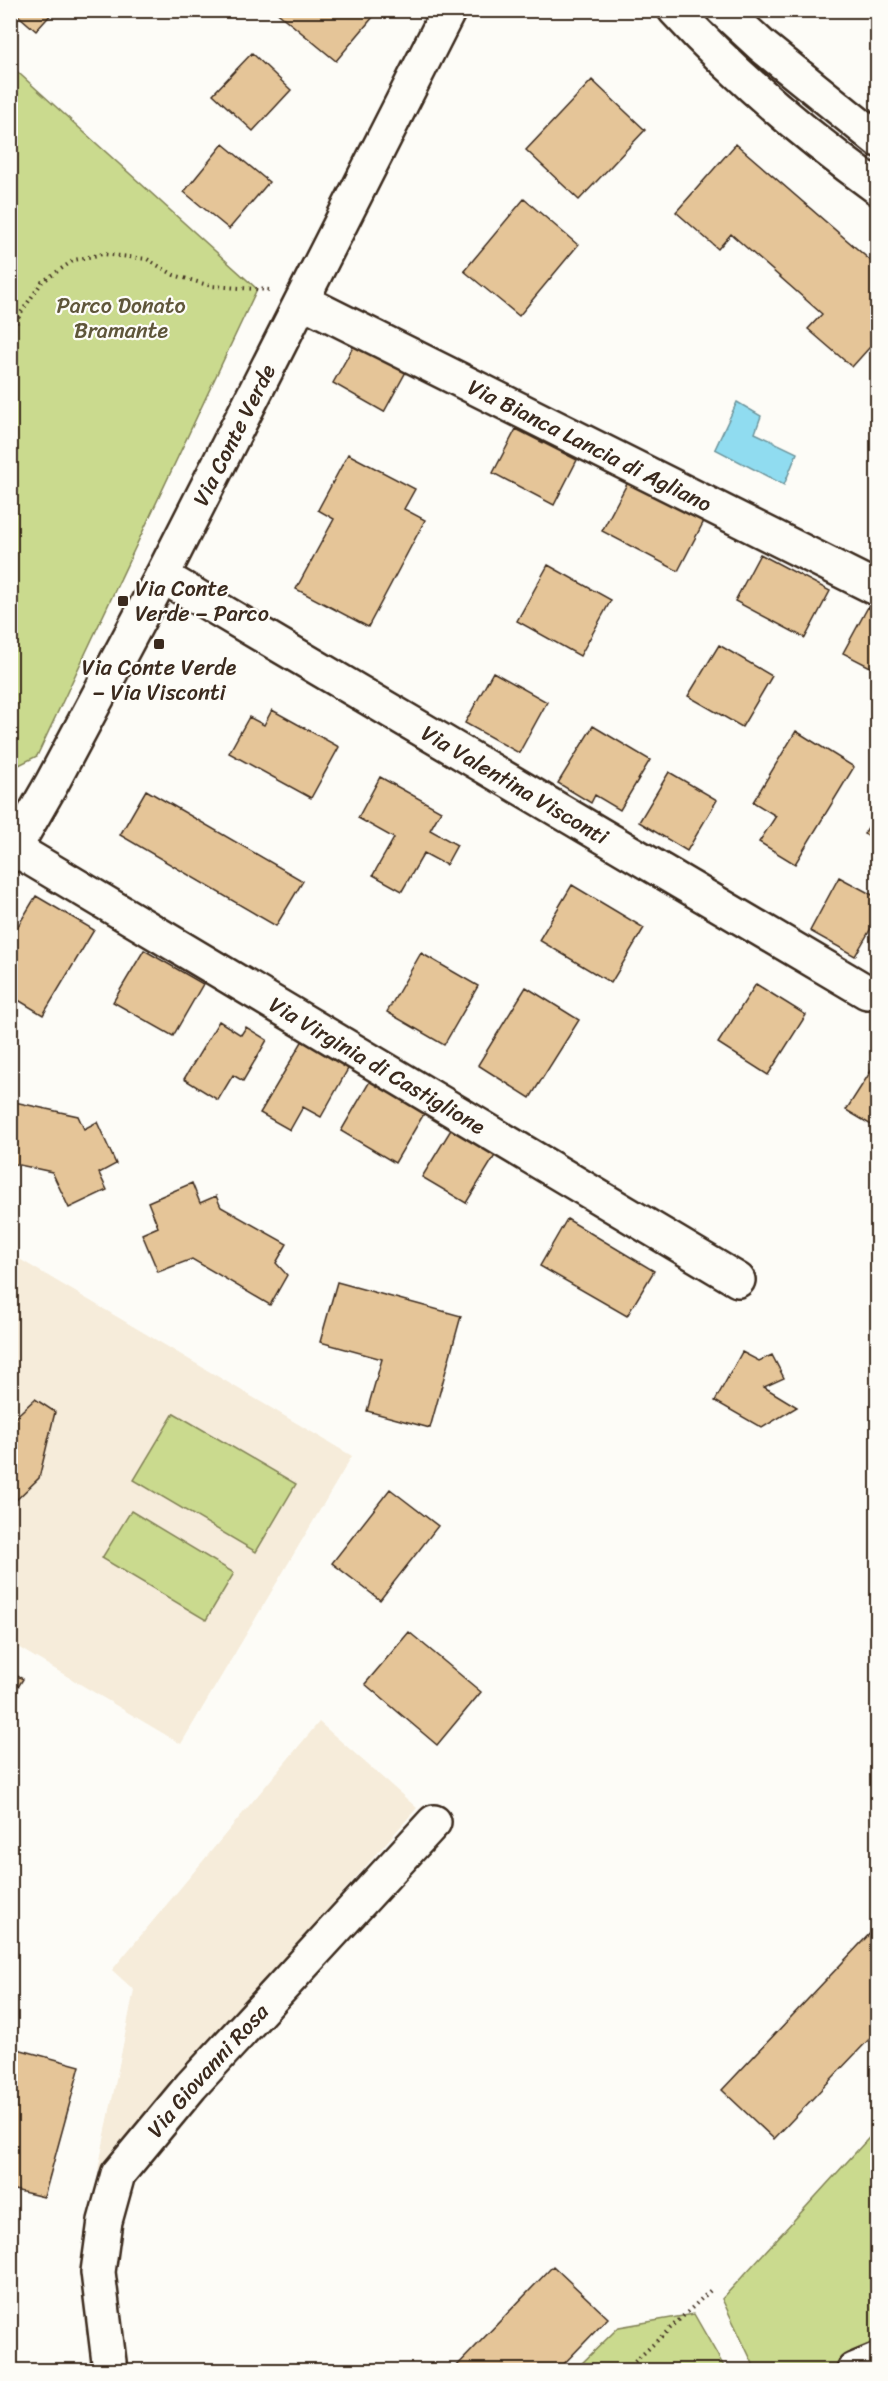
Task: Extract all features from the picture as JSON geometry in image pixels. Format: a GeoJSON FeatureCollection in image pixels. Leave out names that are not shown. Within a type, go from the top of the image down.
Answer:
{"type":"FeatureCollection","features":[{"type":"Feature","properties":{"kind":"street","name":"Via Conte Verde"},"geometry":{"type":"LineString","coordinates":[[12,851],[162,576],[449,10]]}},
{"type":"Feature","properties":{"kind":"street"},"geometry":{"type":"LineString","coordinates":[[675,10],[712,51],[760,96],[878,188]]}},
{"type":"Feature","properties":{"kind":"street"},"geometry":{"type":"LineString","coordinates":[[723,10],[762,46],[878,140]]}},
{"type":"Feature","properties":{"kind":"street","name":"Via Bianca Lancia di Agliano"},"geometry":{"type":"LineString","coordinates":[[302,301],[878,589]]}},
{"type":"Feature","properties":{"kind":"street","name":"Via Valentina Visconti"},"geometry":{"type":"LineString","coordinates":[[162,576],[867,992]]}},
{"type":"Feature","properties":{"kind":"street","name":"Via Virginia di Castiglione"},"geometry":{"type":"LineString","coordinates":[[12,851],[738,1280]]}},
{"type":"Feature","properties":{"kind":"street","name":"Via Giovanni Rosa"},"geometry":{"type":"LineString","coordinates":[[110,2370],[98,2272],[105,2221],[118,2174],[192,2086],[434,1822]]}},
{"type":"Feature","properties":{"kind":"street"},"geometry":{"type":"LineString","coordinates":[[854,2370],[878,2360]]}},
{"type":"Feature","properties":{"kind":"path"},"geometry":{"type":"LineString","coordinates":[[10,340],[20,314],[42,282],[74,260],[103,254],[147,259],[174,275],[211,286],[270,290],[302,301]]}},
{"type":"Feature","properties":{"kind":"path"},"geometry":{"type":"LineString","coordinates":[[626,2370],[713,2288]]}},
{"type":"Feature","properties":{"kind":"shaded area"},"geometry":{"type":"Polygon","coordinates":[[[11,1254],[352,1456],[181,1744],[11,1643],[11,1254]]]}},
{"type":"Feature","properties":{"kind":"shaded area"},"geometry":{"type":"Polygon","coordinates":[[[319,1722],[417,1808],[98,2170],[134,1990],[112,1970],[319,1722]]]}},
{"type":"Feature","properties":{"kind":"green space","name":"Parco Donato Bramante"},"geometry":{"type":"Polygon","coordinates":[[[11,66],[257,289],[37,756],[11,769],[11,66]]]}},
{"type":"Feature","properties":{"kind":"green space"},"geometry":{"type":"Polygon","coordinates":[[[174,1413],[296,1484],[256,1552],[134,1480],[174,1413]]]}},
{"type":"Feature","properties":{"kind":"green space"},"geometry":{"type":"Polygon","coordinates":[[[131,1511],[234,1573],[206,1620],[102,1558],[131,1511]]]}},
{"type":"Feature","properties":{"kind":"green space"},"geometry":{"type":"Polygon","coordinates":[[[877,2129],[877,2360],[854,2370],[756,2370],[722,2299],[877,2129]]]}},
{"type":"Feature","properties":{"kind":"green space"},"geometry":{"type":"Polygon","coordinates":[[[694,2314],[726,2370],[575,2370],[619,2327],[694,2314]]]}},
{"type":"Feature","properties":{"kind":"water"},"geometry":{"type":"Polygon","coordinates":[[[737,402],[761,416],[755,433],[797,453],[784,485],[715,449],[737,402]]]}},
{"type":"Feature","properties":{"kind":"building"},"geometry":{"type":"Polygon","coordinates":[[[12,10],[55,10],[36,31],[12,10]]]}},
{"type":"Feature","properties":{"kind":"building"},"geometry":{"type":"Polygon","coordinates":[[[274,10],[365,10],[373,17],[336,61],[274,10]]]}},
{"type":"Feature","properties":{"kind":"building"},"geometry":{"type":"Polygon","coordinates":[[[252,53],[291,90],[253,131],[213,94],[252,53]]]}},
{"type":"Feature","properties":{"kind":"building"},"geometry":{"type":"Polygon","coordinates":[[[592,80],[645,130],[579,200],[526,150],[592,80]]]}},
{"type":"Feature","properties":{"kind":"building"},"geometry":{"type":"Polygon","coordinates":[[[223,144],[269,182],[229,229],[184,192],[223,144]]]}},
{"type":"Feature","properties":{"kind":"building"},"geometry":{"type":"Polygon","coordinates":[[[736,144],[878,267],[878,338],[852,367],[808,329],[822,314],[731,234],[718,249],[676,212],[736,144]]]}},
{"type":"Feature","properties":{"kind":"building"},"geometry":{"type":"Polygon","coordinates":[[[524,199],[578,245],[519,316],[464,271],[524,199]]]}},
{"type":"Feature","properties":{"kind":"building"},"geometry":{"type":"Polygon","coordinates":[[[357,340],[408,368],[384,412],[333,383],[357,340]]]}},
{"type":"Feature","properties":{"kind":"building"},"geometry":{"type":"Polygon","coordinates":[[[516,429],[577,460],[554,505],[493,473],[516,429]]]}},
{"type":"Feature","properties":{"kind":"building"},"geometry":{"type":"Polygon","coordinates":[[[348,454],[415,489],[404,509],[425,520],[368,627],[296,589],[334,519],[318,510],[348,454]]]}},
{"type":"Feature","properties":{"kind":"building"},"geometry":{"type":"Polygon","coordinates":[[[628,482],[704,521],[678,571],[602,531],[628,482]]]}},
{"type":"Feature","properties":{"kind":"building"},"geometry":{"type":"Polygon","coordinates":[[[760,554],[830,591],[805,638],[735,601],[760,554]]]}},
{"type":"Feature","properties":{"kind":"building"},"geometry":{"type":"Polygon","coordinates":[[[548,565],[611,600],[580,656],[517,621],[548,565]]]}},
{"type":"Feature","properties":{"kind":"building"},"geometry":{"type":"Polygon","coordinates":[[[868,607],[878,612],[878,671],[843,653],[868,607]]]}},
{"type":"Feature","properties":{"kind":"building"},"geometry":{"type":"Polygon","coordinates":[[[719,645],[772,676],[742,727],[688,696],[719,645]]]}},
{"type":"Feature","properties":{"kind":"building"},"geometry":{"type":"Polygon","coordinates":[[[493,672],[547,702],[519,753],[465,723],[493,672]]]}},
{"type":"Feature","properties":{"kind":"building"},"geometry":{"type":"Polygon","coordinates":[[[272,710],[339,747],[311,798],[229,753],[249,717],[264,725],[272,710]]]}},
{"type":"Feature","properties":{"kind":"building"},"geometry":{"type":"Polygon","coordinates":[[[593,726],[650,760],[620,810],[595,795],[591,803],[558,783],[593,726]]]}},
{"type":"Feature","properties":{"kind":"building"},"geometry":{"type":"Polygon","coordinates":[[[796,731],[854,767],[795,864],[759,842],[776,816],[753,802],[796,731]]]}},
{"type":"Feature","properties":{"kind":"building"},"geometry":{"type":"Polygon","coordinates":[[[669,772],[717,800],[687,851],[639,822],[669,772]]]}},
{"type":"Feature","properties":{"kind":"building"},"geometry":{"type":"Polygon","coordinates":[[[380,777],[441,811],[430,830],[457,845],[446,865],[424,853],[402,891],[373,875],[394,838],[358,818],[380,777]]]}},
{"type":"Feature","properties":{"kind":"building"},"geometry":{"type":"Polygon","coordinates":[[[146,790],[303,881],[276,926],[120,835],[146,790]]]}},
{"type":"Feature","properties":{"kind":"building"},"geometry":{"type":"Polygon","coordinates":[[[878,811],[878,841],[864,834],[878,811]]]}},
{"type":"Feature","properties":{"kind":"building"},"geometry":{"type":"Polygon","coordinates":[[[839,877],[878,898],[878,916],[855,956],[810,931],[839,877]]]}},
{"type":"Feature","properties":{"kind":"building"},"geometry":{"type":"Polygon","coordinates":[[[572,885],[644,928],[611,983],[539,940],[572,885]]]}},
{"type":"Feature","properties":{"kind":"building"},"geometry":{"type":"Polygon","coordinates":[[[36,896],[94,930],[43,1015],[10,995],[10,939],[36,896]]]}},
{"type":"Feature","properties":{"kind":"building"},"geometry":{"type":"Polygon","coordinates":[[[144,950],[203,984],[173,1036],[113,1002],[144,950]]]}},
{"type":"Feature","properties":{"kind":"building"},"geometry":{"type":"Polygon","coordinates":[[[421,953],[478,986],[444,1045],[387,1012],[421,953]]]}},
{"type":"Feature","properties":{"kind":"building"},"geometry":{"type":"Polygon","coordinates":[[[756,984],[806,1015],[768,1075],[718,1043],[756,984]]]}},
{"type":"Feature","properties":{"kind":"building"},"geometry":{"type":"Polygon","coordinates":[[[526,987],[579,1020],[530,1098],[478,1065],[526,987]]]}},
{"type":"Feature","properties":{"kind":"building"},"geometry":{"type":"Polygon","coordinates":[[[219,1021],[241,1035],[246,1027],[267,1040],[243,1081],[233,1075],[218,1100],[184,1079],[219,1021]]]}},
{"type":"Feature","properties":{"kind":"building"},"geometry":{"type":"Polygon","coordinates":[[[303,1040],[349,1067],[321,1117],[303,1107],[290,1130],[260,1113],[303,1040]]]}},
{"type":"Feature","properties":{"kind":"building"},"geometry":{"type":"Polygon","coordinates":[[[878,1060],[878,1129],[846,1110],[878,1060]]]}},
{"type":"Feature","properties":{"kind":"building"},"geometry":{"type":"Polygon","coordinates":[[[370,1081],[425,1112],[395,1163],[341,1131],[370,1081]]]}},
{"type":"Feature","properties":{"kind":"building"},"geometry":{"type":"Polygon","coordinates":[[[10,1101],[78,1116],[84,1129],[97,1122],[116,1164],[99,1173],[107,1190],[69,1208],[52,1172],[10,1163],[10,1101]]]}},
{"type":"Feature","properties":{"kind":"building"},"geometry":{"type":"Polygon","coordinates":[[[452,1128],[496,1154],[466,1203],[422,1177],[452,1128]]]}},
{"type":"Feature","properties":{"kind":"building"},"geometry":{"type":"Polygon","coordinates":[[[192,1183],[200,1203],[216,1196],[221,1207],[287,1244],[276,1263],[287,1275],[270,1305],[192,1259],[158,1272],[142,1234],[158,1227],[148,1202],[192,1183]]]}},
{"type":"Feature","properties":{"kind":"building"},"geometry":{"type":"Polygon","coordinates":[[[567,1219],[654,1271],[627,1316],[540,1266],[567,1219]]]}},
{"type":"Feature","properties":{"kind":"building"},"geometry":{"type":"Polygon","coordinates":[[[337,1282],[461,1316],[430,1428],[367,1411],[382,1359],[320,1342],[337,1282]]]}},
{"type":"Feature","properties":{"kind":"building"},"geometry":{"type":"Polygon","coordinates":[[[742,1352],[759,1361],[772,1355],[784,1378],[764,1387],[797,1407],[762,1428],[715,1401],[742,1352]]]}},
{"type":"Feature","properties":{"kind":"building"},"geometry":{"type":"Polygon","coordinates":[[[35,1399],[55,1412],[39,1478],[10,1506],[10,1422],[35,1399]]]}},
{"type":"Feature","properties":{"kind":"building"},"geometry":{"type":"Polygon","coordinates":[[[390,1489],[438,1526],[380,1600],[332,1563],[390,1489]]]}},
{"type":"Feature","properties":{"kind":"building"},"geometry":{"type":"Polygon","coordinates":[[[409,1632],[481,1692],[437,1745],[365,1684],[409,1632]]]}},
{"type":"Feature","properties":{"kind":"building"},"geometry":{"type":"Polygon","coordinates":[[[10,1672],[23,1679],[10,1700],[10,1672]]]}},
{"type":"Feature","properties":{"kind":"building"},"geometry":{"type":"Polygon","coordinates":[[[878,1925],[878,2030],[774,2139],[722,2090],[878,1925]]]}},
{"type":"Feature","properties":{"kind":"building"},"geometry":{"type":"Polygon","coordinates":[[[14,2048],[80,2066],[44,2197],[10,2189],[10,2060],[14,2048]]]}},
{"type":"Feature","properties":{"kind":"building"},"geometry":{"type":"Polygon","coordinates":[[[553,2266],[608,2318],[558,2370],[453,2370],[553,2266]]]}},
{"type":"Feature","properties":{"kind":"place","name":"Via Conte Verde – Parco"},"geometry":{"type":"Point","coordinates":[123,601]}},
{"type":"Feature","properties":{"kind":"place","name":"Via Conte Verde – Via Visconti"},"geometry":{"type":"Point","coordinates":[159,644]}}]}
